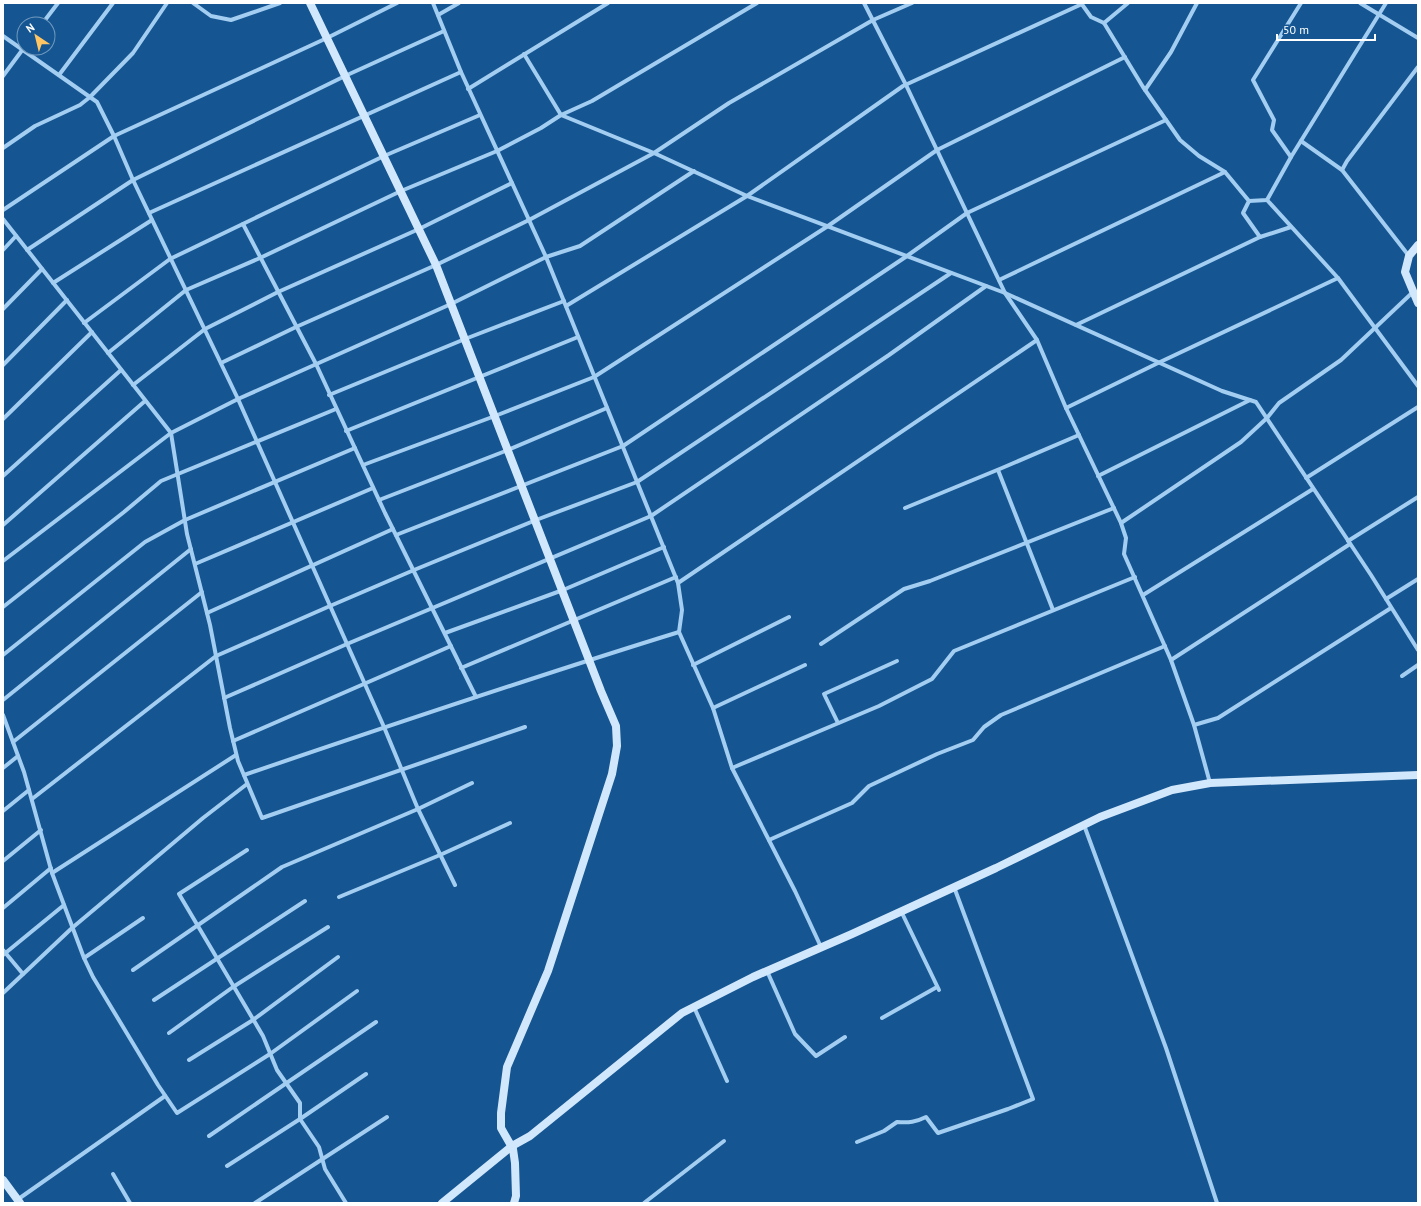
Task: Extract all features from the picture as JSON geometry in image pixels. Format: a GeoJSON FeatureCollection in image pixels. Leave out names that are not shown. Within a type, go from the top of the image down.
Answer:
{"type":"FeatureCollection","features":[{"type":"Feature","properties":{"kind":"street"},"geometry":{"type":"LineString","coordinates":[[48,16],[58,3]]}},
{"type":"Feature","properties":{"kind":"street"},"geometry":{"type":"LineString","coordinates":[[59,75],[113,3]]}},
{"type":"Feature","properties":{"kind":"street"},"geometry":{"type":"LineString","coordinates":[[3,148],[35,126],[80,105],[90,97],[133,53],[167,3]]}},
{"type":"Feature","properties":{"kind":"street"},"geometry":{"type":"LineString","coordinates":[[193,3],[211,16],[231,20],[280,3]]}},
{"type":"Feature","properties":{"kind":"street"},"geometry":{"type":"LineString","coordinates":[[310,3],[436,265],[616,726],[618,746],[612,774],[548,971],[507,1067],[500,1112],[501,1128],[512,1146],[515,1162],[516,1196],[514,1203]]}},
{"type":"Feature","properties":{"kind":"street"},"geometry":{"type":"LineString","coordinates":[[3,210],[114,136],[398,3]]}},
{"type":"Feature","properties":{"kind":"street"},"geometry":{"type":"LineString","coordinates":[[433,3],[468,89],[546,257],[676,577],[682,610],[679,632],[713,708],[732,768],[821,947]]}},
{"type":"Feature","properties":{"kind":"street"},"geometry":{"type":"LineString","coordinates":[[438,15],[460,3]]}},
{"type":"Feature","properties":{"kind":"street"},"geometry":{"type":"LineString","coordinates":[[468,89],[608,3]]}},
{"type":"Feature","properties":{"kind":"street"},"geometry":{"type":"LineString","coordinates":[[108,353],[186,290],[260,258],[401,191],[497,151],[541,128],[561,115],[592,101],[757,3]]}},
{"type":"Feature","properties":{"kind":"street"},"geometry":{"type":"LineString","coordinates":[[864,3],[906,85],[998,280],[1005,293],[1037,340],[1066,408],[1121,523],[1126,538],[1124,554],[1171,660],[1194,725],[1210,783]]}},
{"type":"Feature","properties":{"kind":"street"},"geometry":{"type":"LineString","coordinates":[[221,363],[296,327],[436,265],[529,220],[654,154],[729,103],[873,20],[912,3]]}},
{"type":"Feature","properties":{"kind":"street"},"geometry":{"type":"LineString","coordinates":[[566,306],[748,196],[906,85],[1081,3],[1091,17],[1104,23],[1145,90],[1180,140],[1199,156],[1225,172],[1249,201]]}},
{"type":"Feature","properties":{"kind":"street"},"geometry":{"type":"LineString","coordinates":[[1104,23],[1128,3]]}},
{"type":"Feature","properties":{"kind":"street"},"geometry":{"type":"LineString","coordinates":[[1145,90],[1171,52],[1197,3]]}},
{"type":"Feature","properties":{"kind":"street"},"geometry":{"type":"LineString","coordinates":[[1291,157],[1272,130],[1274,120],[1253,80],[1301,3]]}},
{"type":"Feature","properties":{"kind":"street"},"geometry":{"type":"LineString","coordinates":[[1360,3],[1418,38]]}},
{"type":"Feature","properties":{"kind":"street"},"geometry":{"type":"LineString","coordinates":[[1267,200],[1291,157],[1386,3]]}},
{"type":"Feature","properties":{"kind":"street"},"geometry":{"type":"LineString","coordinates":[[27,250],[133,180],[345,76],[444,31]]}},
{"type":"Feature","properties":{"kind":"street"},"geometry":{"type":"LineString","coordinates":[[3,36],[16,44]]}},
{"type":"Feature","properties":{"kind":"street"},"geometry":{"type":"LineString","coordinates":[[524,54],[561,115],[694,171],[748,196],[1005,293],[1222,391],[1256,402],[1349,542],[1418,650]]}},
{"type":"Feature","properties":{"kind":"street"},"geometry":{"type":"LineString","coordinates":[[3,76],[17,56]]}},
{"type":"Feature","properties":{"kind":"street"},"geometry":{"type":"LineString","coordinates":[[34,56],[97,102],[114,136],[148,214],[205,329],[258,442],[384,727],[418,809],[455,885]]}},
{"type":"Feature","properties":{"kind":"street"},"geometry":{"type":"LineString","coordinates":[[363,465],[495,416],[594,377],[828,226],[937,150],[1125,57]]}},
{"type":"Feature","properties":{"kind":"street"},"geometry":{"type":"LineString","coordinates":[[1342,170],[1347,161],[1418,67]]}},
{"type":"Feature","properties":{"kind":"street"},"geometry":{"type":"LineString","coordinates":[[148,214],[461,72]]}},
{"type":"Feature","properties":{"kind":"street"},"geometry":{"type":"LineString","coordinates":[[84,323],[170,259],[384,156],[480,115]]}},
{"type":"Feature","properties":{"kind":"street"},"geometry":{"type":"LineString","coordinates":[[396,535],[523,487],[623,446],[907,256],[967,213],[1166,120]]}},
{"type":"Feature","properties":{"kind":"street"},"geometry":{"type":"LineString","coordinates":[[1301,141],[1342,170],[1410,256]]}},
{"type":"Feature","properties":{"kind":"street"},"geometry":{"type":"LineString","coordinates":[[3,561],[170,433],[238,399],[451,304],[546,257],[580,246],[694,171]]}},
{"type":"Feature","properties":{"kind":"street"},"geometry":{"type":"LineString","coordinates":[[998,280],[1225,172]]}},
{"type":"Feature","properties":{"kind":"street"},"geometry":{"type":"LineString","coordinates":[[133,385],[205,329],[278,292],[419,229],[512,183]]}},
{"type":"Feature","properties":{"kind":"street"},"geometry":{"type":"LineString","coordinates":[[1249,201],[1267,200]]}},
{"type":"Feature","properties":{"kind":"street"},"geometry":{"type":"LineString","coordinates":[[1267,200],[1338,278],[1418,386]]}},
{"type":"Feature","properties":{"kind":"street"},"geometry":{"type":"LineString","coordinates":[[1249,201],[1243,213],[1260,237]]}},
{"type":"Feature","properties":{"kind":"street"},"geometry":{"type":"LineString","coordinates":[[3,219],[170,433],[185,520],[208,613],[236,755],[262,818],[525,727]]}},
{"type":"Feature","properties":{"kind":"street"},"geometry":{"type":"LineString","coordinates":[[53,283],[152,220]]}},
{"type":"Feature","properties":{"kind":"street"},"geometry":{"type":"LineString","coordinates":[[243,224],[316,364],[373,488],[476,697]]}},
{"type":"Feature","properties":{"kind":"street"},"geometry":{"type":"LineString","coordinates":[[1076,325],[1260,237],[1291,226]]}},
{"type":"Feature","properties":{"kind":"street"},"geometry":{"type":"LineString","coordinates":[[3,250],[16,236]]}},
{"type":"Feature","properties":{"kind":"street"},"geometry":{"type":"LineString","coordinates":[[1418,245],[1410,256],[1405,272],[1418,303]]}},
{"type":"Feature","properties":{"kind":"street"},"geometry":{"type":"LineString","coordinates":[[3,309],[42,269]]}},
{"type":"Feature","properties":{"kind":"street"},"geometry":{"type":"LineString","coordinates":[[32,799],[216,656],[414,570],[536,520],[637,482],[951,273]]}},
{"type":"Feature","properties":{"kind":"street"},"geometry":{"type":"LineString","coordinates":[[1066,408],[1338,278]]}},
{"type":"Feature","properties":{"kind":"street"},"geometry":{"type":"LineString","coordinates":[[224,698],[347,644],[651,516],[889,355],[986,286]]}},
{"type":"Feature","properties":{"kind":"street"},"geometry":{"type":"LineString","coordinates":[[1121,523],[1241,442],[1267,418],[1279,403],[1342,360],[1413,292]]}},
{"type":"Feature","properties":{"kind":"street"},"geometry":{"type":"LineString","coordinates":[[3,365],[67,300]]}},
{"type":"Feature","properties":{"kind":"street"},"geometry":{"type":"LineString","coordinates":[[329,395],[465,339],[564,301]]}},
{"type":"Feature","properties":{"kind":"street"},"geometry":{"type":"LineString","coordinates":[[3,419],[92,332]]}},
{"type":"Feature","properties":{"kind":"street"},"geometry":{"type":"LineString","coordinates":[[346,431],[578,337]]}},
{"type":"Feature","properties":{"kind":"street"},"geometry":{"type":"LineString","coordinates":[[678,583],[1037,340]]}},
{"type":"Feature","properties":{"kind":"street"},"geometry":{"type":"LineString","coordinates":[[3,476],[121,370]]}},
{"type":"Feature","properties":{"kind":"street"},"geometry":{"type":"LineString","coordinates":[[1098,476],[1250,400]]}},
{"type":"Feature","properties":{"kind":"street"},"geometry":{"type":"LineString","coordinates":[[3,525],[145,401]]}},
{"type":"Feature","properties":{"kind":"street"},"geometry":{"type":"LineString","coordinates":[[1306,478],[1418,407]]}},
{"type":"Feature","properties":{"kind":"street"},"geometry":{"type":"LineString","coordinates":[[379,500],[508,450],[607,408]]}},
{"type":"Feature","properties":{"kind":"street"},"geometry":{"type":"LineString","coordinates":[[3,607],[161,481],[336,409]]}},
{"type":"Feature","properties":{"kind":"street"},"geometry":{"type":"LineString","coordinates":[[905,508],[1079,435]]}},
{"type":"Feature","properties":{"kind":"street"},"geometry":{"type":"LineString","coordinates":[[3,656],[145,542],[185,520],[355,448]]}},
{"type":"Feature","properties":{"kind":"street"},"geometry":{"type":"LineString","coordinates":[[998,470],[1053,610]]}},
{"type":"Feature","properties":{"kind":"street"},"geometry":{"type":"LineString","coordinates":[[195,564],[373,488]]}},
{"type":"Feature","properties":{"kind":"street"},"geometry":{"type":"LineString","coordinates":[[1143,595],[1313,488]]}},
{"type":"Feature","properties":{"kind":"street"},"geometry":{"type":"LineString","coordinates":[[1171,660],[1418,497]]}},
{"type":"Feature","properties":{"kind":"street"},"geometry":{"type":"LineString","coordinates":[[821,644],[904,589],[930,581],[1114,508]]}},
{"type":"Feature","properties":{"kind":"street"},"geometry":{"type":"LineString","coordinates":[[208,613],[393,529]]}},
{"type":"Feature","properties":{"kind":"street"},"geometry":{"type":"LineString","coordinates":[[445,633],[563,590],[664,547]]}},
{"type":"Feature","properties":{"kind":"street"},"geometry":{"type":"LineString","coordinates":[[3,700],[191,549]]}},
{"type":"Feature","properties":{"kind":"street"},"geometry":{"type":"LineString","coordinates":[[732,768],[879,706],[932,679],[954,651],[1135,576]]}},
{"type":"Feature","properties":{"kind":"street"},"geometry":{"type":"LineString","coordinates":[[461,668],[676,577]]}},
{"type":"Feature","properties":{"kind":"street"},"geometry":{"type":"LineString","coordinates":[[1386,599],[1418,579]]}},
{"type":"Feature","properties":{"kind":"street"},"geometry":{"type":"LineString","coordinates":[[13,742],[202,592]]}},
{"type":"Feature","properties":{"kind":"street"},"geometry":{"type":"LineString","coordinates":[[1194,725],[1218,718],[1391,608]]}},
{"type":"Feature","properties":{"kind":"street"},"geometry":{"type":"LineString","coordinates":[[693,665],[789,617]]}},
{"type":"Feature","properties":{"kind":"street"},"geometry":{"type":"LineString","coordinates":[[244,775],[590,659],[679,632]]}},
{"type":"Feature","properties":{"kind":"street"},"geometry":{"type":"LineString","coordinates":[[233,741],[451,646]]}},
{"type":"Feature","properties":{"kind":"street"},"geometry":{"type":"LineString","coordinates":[[769,840],[852,803],[869,786],[937,754],[973,740],[984,728],[1001,715],[1164,646]]}},
{"type":"Feature","properties":{"kind":"street"},"geometry":{"type":"LineString","coordinates":[[838,723],[824,694],[898,661]]}},
{"type":"Feature","properties":{"kind":"street"},"geometry":{"type":"LineString","coordinates":[[713,708],[805,665]]}},
{"type":"Feature","properties":{"kind":"street"},"geometry":{"type":"LineString","coordinates":[[1402,676],[1418,665]]}},
{"type":"Feature","properties":{"kind":"street"},"geometry":{"type":"LineString","coordinates":[[3,715],[32,799],[52,871],[84,958],[93,977],[165,1096],[177,1113],[270,1054],[357,991]]}},
{"type":"Feature","properties":{"kind":"street"},"geometry":{"type":"LineString","coordinates":[[3,908],[52,871],[236,755]]}},
{"type":"Feature","properties":{"kind":"street"},"geometry":{"type":"LineString","coordinates":[[3,768],[18,756]]}},
{"type":"Feature","properties":{"kind":"street"},"geometry":{"type":"LineString","coordinates":[[442,1203],[512,1146],[530,1136],[682,1013],[767,971],[954,887],[1100,817],[1172,790],[1210,783],[1418,775]]}},
{"type":"Feature","properties":{"kind":"street"},"geometry":{"type":"LineString","coordinates":[[133,970],[282,867],[418,809],[472,783]]}},
{"type":"Feature","properties":{"kind":"street"},"geometry":{"type":"LineString","coordinates":[[3,993],[72,928],[203,818],[247,784]]}},
{"type":"Feature","properties":{"kind":"street"},"geometry":{"type":"LineString","coordinates":[[3,812],[29,790]]}},
{"type":"Feature","properties":{"kind":"street"},"geometry":{"type":"LineString","coordinates":[[339,897],[440,855],[510,823]]}},
{"type":"Feature","properties":{"kind":"street"},"geometry":{"type":"LineString","coordinates":[[1084,825],[1166,1048],[1217,1203]]}},
{"type":"Feature","properties":{"kind":"street"},"geometry":{"type":"LineString","coordinates":[[3,862],[40,830]]}},
{"type":"Feature","properties":{"kind":"street"},"geometry":{"type":"LineString","coordinates":[[247,850],[180,894],[262,1036],[277,1070],[300,1103],[300,1119],[319,1147],[326,1169],[346,1203]]}},
{"type":"Feature","properties":{"kind":"street"},"geometry":{"type":"LineString","coordinates":[[857,1142],[884,1131],[897,1122],[916,1122],[926,1117],[938,1133],[1033,1099],[954,887]]}},
{"type":"Feature","properties":{"kind":"street"},"geometry":{"type":"LineString","coordinates":[[154,1000],[305,901]]}},
{"type":"Feature","properties":{"kind":"street"},"geometry":{"type":"LineString","coordinates":[[23,974],[4,953],[64,905]]}},
{"type":"Feature","properties":{"kind":"street"},"geometry":{"type":"LineString","coordinates":[[882,1018],[938,988],[901,911]]}},
{"type":"Feature","properties":{"kind":"street"},"geometry":{"type":"LineString","coordinates":[[84,958],[143,918]]}},
{"type":"Feature","properties":{"kind":"street"},"geometry":{"type":"LineString","coordinates":[[169,1033],[233,987],[328,928]]}},
{"type":"Feature","properties":{"kind":"street"},"geometry":{"type":"LineString","coordinates":[[189,1060],[253,1020],[338,957]]}},
{"type":"Feature","properties":{"kind":"street"},"geometry":{"type":"LineString","coordinates":[[767,971],[795,1034],[816,1056],[845,1037]]}},
{"type":"Feature","properties":{"kind":"street"},"geometry":{"type":"LineString","coordinates":[[694,1007],[727,1081]]}},
{"type":"Feature","properties":{"kind":"street"},"geometry":{"type":"LineString","coordinates":[[209,1136],[376,1022]]}},
{"type":"Feature","properties":{"kind":"street"},"geometry":{"type":"LineString","coordinates":[[227,1166],[366,1074]]}},
{"type":"Feature","properties":{"kind":"street"},"geometry":{"type":"LineString","coordinates":[[3,1180],[19,1201],[165,1096]]}},
{"type":"Feature","properties":{"kind":"street"},"geometry":{"type":"LineString","coordinates":[[254,1203],[386,1117]]}},
{"type":"Feature","properties":{"kind":"street"},"geometry":{"type":"LineString","coordinates":[[644,1203],[724,1141]]}},
{"type":"Feature","properties":{"kind":"street"},"geometry":{"type":"LineString","coordinates":[[113,1174],[130,1203]]}}]}
